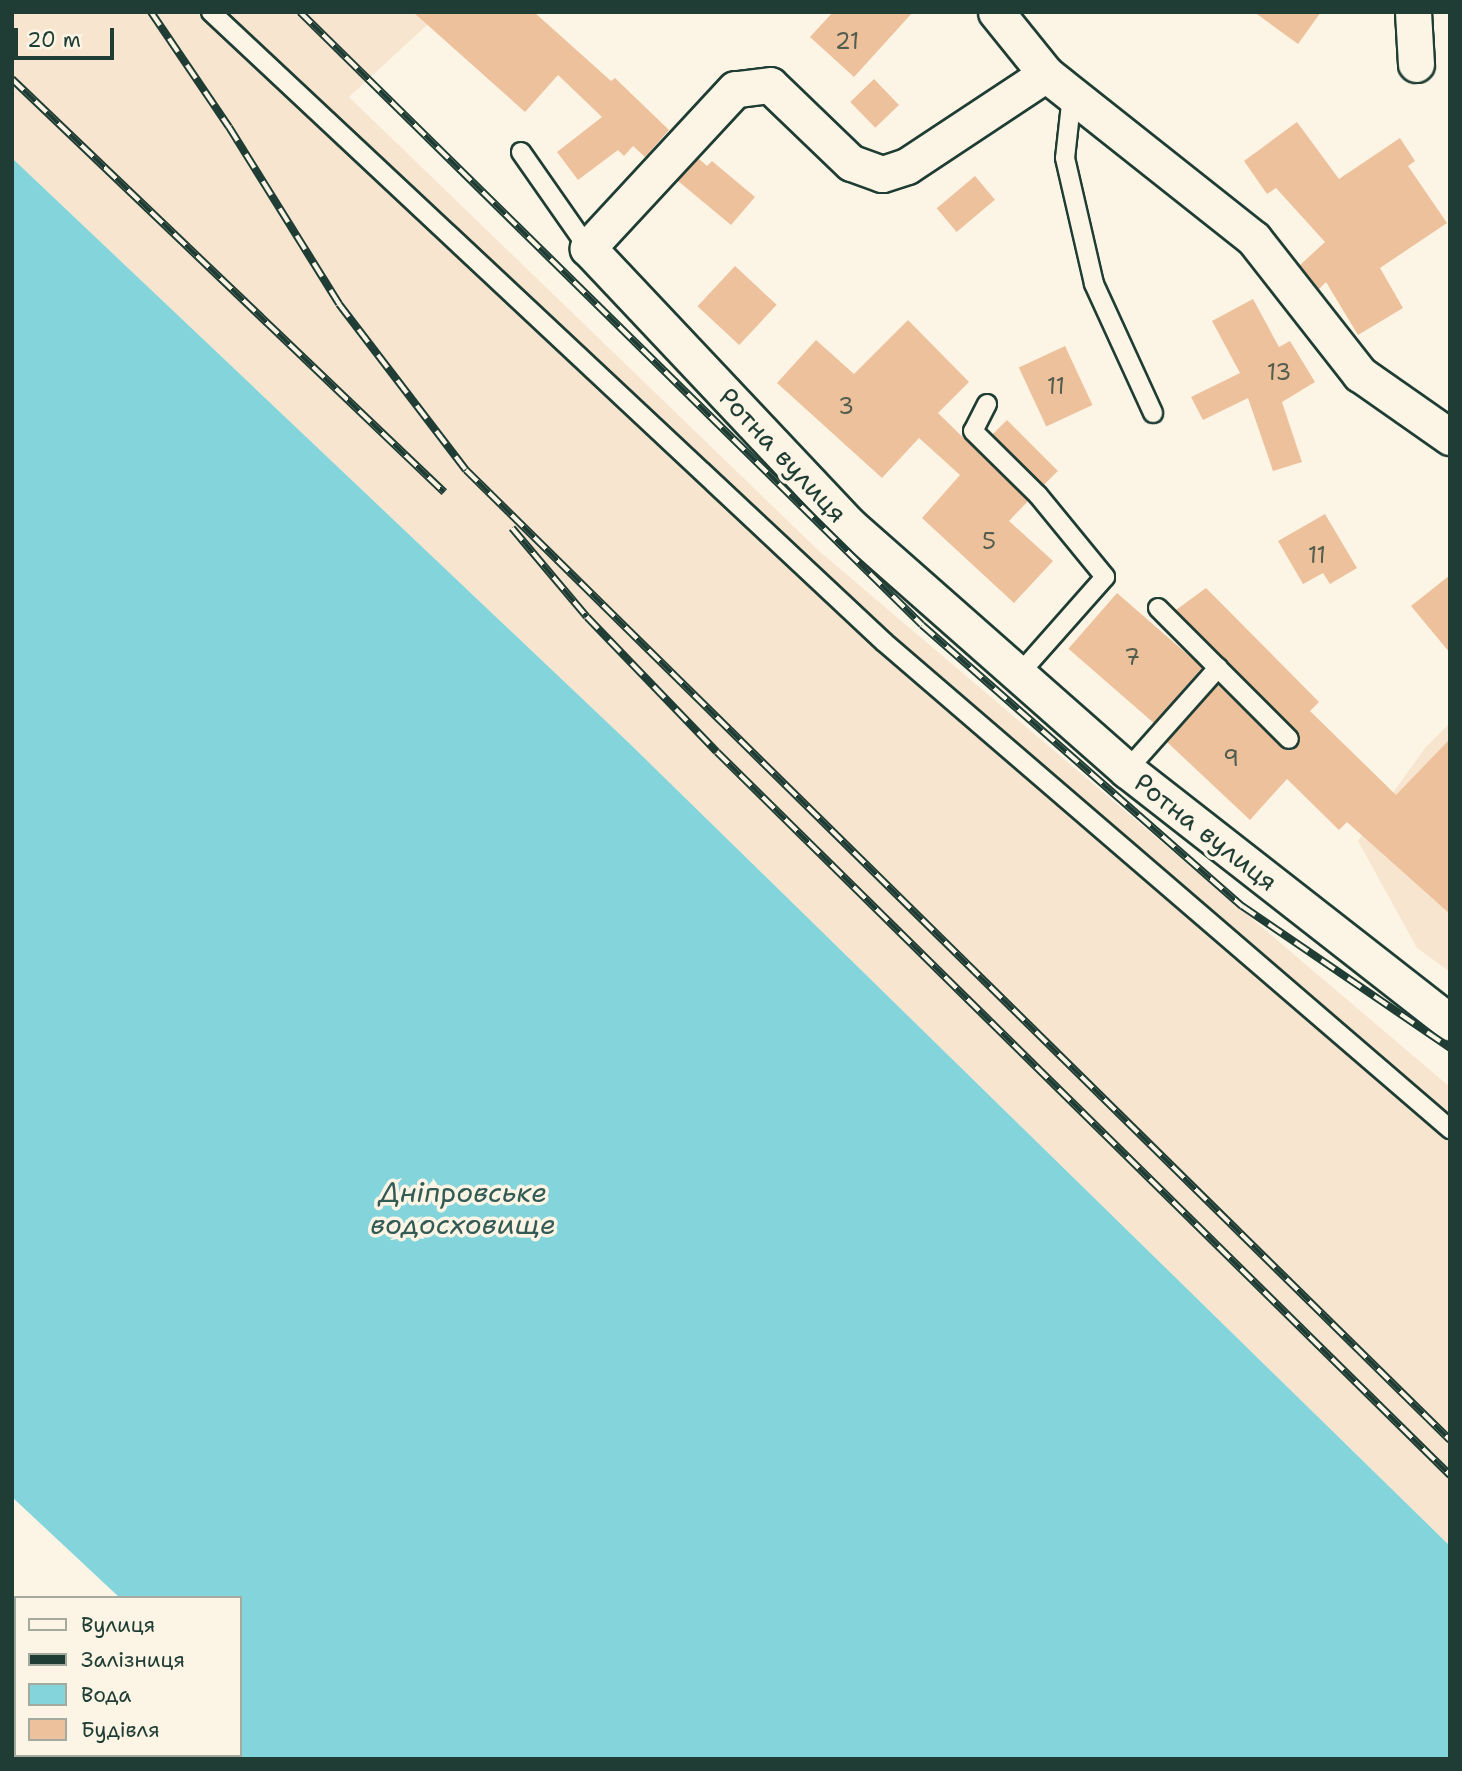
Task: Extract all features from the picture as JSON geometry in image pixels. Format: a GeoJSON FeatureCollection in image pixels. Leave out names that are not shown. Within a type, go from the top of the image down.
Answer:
{"type":"FeatureCollection","features":[{"type":"Feature","properties":{"kind":"street"},"geometry":{"type":"LineString","coordinates":[[996,12],[1059,84],[1254,239],[1360,374],[1448,428]]}},
{"type":"Feature","properties":{"kind":"street"},"geometry":{"type":"LineString","coordinates":[[1413,12],[1416,64]]}},
{"type":"Feature","properties":{"kind":"street"},"geometry":{"type":"LineString","coordinates":[[588,248],[735,89],[770,85],[851,163],[882,174],[907,166],[1059,84]]}},
{"type":"Feature","properties":{"kind":"street","name":"Ротна вулиця"},"geometry":{"type":"LineString","coordinates":[[588,248],[849,525],[1021,672],[1127,770],[1450,1022]]}},
{"type":"Feature","properties":{"kind":"lane"},"geometry":{"type":"LineString","coordinates":[[211,12],[884,642],[1450,1129]]}},
{"type":"Feature","properties":{"kind":"lane"},"geometry":{"type":"LineString","coordinates":[[1059,84],[1065,158],[1094,284],[1153,413]]}},
{"type":"Feature","properties":{"kind":"lane"},"geometry":{"type":"LineString","coordinates":[[521,152],[588,248]]}},
{"type":"Feature","properties":{"kind":"lane"},"geometry":{"type":"LineString","coordinates":[[987,404],[973,431],[1038,495],[1105,577],[1021,672]]}},
{"type":"Feature","properties":{"kind":"lane"},"geometry":{"type":"LineString","coordinates":[[1158,608],[1289,739]]}},
{"type":"Feature","properties":{"kind":"lane"},"geometry":{"type":"LineString","coordinates":[[1127,770],[1218,668]]}},
{"type":"Feature","properties":{"kind":"shaded area"},"geometry":{"type":"Polygon","coordinates":[[[12,12],[441,12],[349,97],[819,551],[1450,1087],[1450,1546],[629,743],[12,158],[12,12]]]}},
{"type":"Feature","properties":{"kind":"shaded area"},"geometry":{"type":"Polygon","coordinates":[[[1450,723],[1450,972],[1417,948],[1358,841],[1425,748],[1450,723]]]}},
{"type":"Feature","properties":{"kind":"water","name":"Дніпровське водосховище"},"geometry":{"type":"Polygon","coordinates":[[[12,158],[629,743],[1450,1546],[1450,1759],[232,1759],[230,1757],[242,1757],[242,1596],[118,1596],[12,1497],[12,158]]]}},
{"type":"Feature","properties":{"kind":"building"},"geometry":{"type":"Polygon","coordinates":[[[413,12],[534,12],[611,81],[615,78],[669,130],[645,157],[633,146],[624,156],[618,150],[578,180],[557,152],[602,117],[558,75],[525,112],[413,12]]]}},
{"type":"Feature","properties":{"kind":"building"},"geometry":{"type":"Polygon","coordinates":[[[833,12],[913,12],[854,77],[810,37],[833,12]]]}},
{"type":"Feature","properties":{"kind":"building"},"geometry":{"type":"Polygon","coordinates":[[[1254,12],[1321,12],[1298,44],[1254,12]]]}},
{"type":"Feature","properties":{"kind":"building"},"geometry":{"type":"Polygon","coordinates":[[[874,79],[899,105],[875,128],[850,102],[874,79]]]}},
{"type":"Feature","properties":{"kind":"building"},"geometry":{"type":"Polygon","coordinates":[[[1297,122],[1339,179],[1400,138],[1415,161],[1408,166],[1447,223],[1380,268],[1403,308],[1358,335],[1326,282],[1319,289],[1300,265],[1325,242],[1276,188],[1267,194],[1244,161],[1297,122]]]}},
{"type":"Feature","properties":{"kind":"building"},"geometry":{"type":"Polygon","coordinates":[[[698,158],[707,166],[712,161],[755,197],[731,225],[678,181],[698,158]]]}},
{"type":"Feature","properties":{"kind":"building"},"geometry":{"type":"Polygon","coordinates":[[[975,176],[995,200],[957,232],[937,208],[975,176]]]}},
{"type":"Feature","properties":{"kind":"building"},"geometry":{"type":"Polygon","coordinates":[[[735,266],[777,305],[739,345],[697,306],[735,266]]]}},
{"type":"Feature","properties":{"kind":"building"},"geometry":{"type":"Polygon","coordinates":[[[1253,299],[1279,347],[1290,341],[1315,382],[1282,402],[1302,462],[1273,471],[1248,398],[1203,420],[1191,397],[1240,373],[1212,321],[1253,299]]]}},
{"type":"Feature","properties":{"kind":"building"},"geometry":{"type":"Polygon","coordinates":[[[908,320],[969,382],[938,413],[1028,501],[1009,521],[1053,561],[1014,603],[922,518],[960,475],[919,438],[882,478],[777,383],[816,340],[854,374],[908,320]]]}},
{"type":"Feature","properties":{"kind":"building"},"geometry":{"type":"Polygon","coordinates":[[[1065,346],[1092,405],[1046,426],[1019,368],[1065,346]]]}},
{"type":"Feature","properties":{"kind":"building"},"geometry":{"type":"Polygon","coordinates":[[[1007,420],[1058,471],[1043,486],[992,435],[1007,420]]]}},
{"type":"Feature","properties":{"kind":"building"},"geometry":{"type":"Polygon","coordinates":[[[1325,514],[1357,568],[1330,584],[1323,573],[1303,584],[1278,541],[1325,514]]]}},
{"type":"Feature","properties":{"kind":"building"},"geometry":{"type":"Polygon","coordinates":[[[1450,575],[1450,653],[1411,606],[1450,575]]]}},
{"type":"Feature","properties":{"kind":"building"},"geometry":{"type":"Polygon","coordinates":[[[1206,588],[1319,702],[1310,711],[1396,795],[1450,739],[1450,914],[1347,822],[1339,830],[1287,779],[1250,820],[1167,742],[1218,685],[1282,747],[1293,750],[1300,741],[1297,731],[1176,610],[1206,588]]]}},
{"type":"Feature","properties":{"kind":"building"},"geometry":{"type":"Polygon","coordinates":[[[1117,593],[1202,667],[1154,723],[1068,649],[1117,593]]]}},
{"type":"Feature","properties":{"kind":"railway"},"geometry":{"type":"LineString","coordinates":[[151,12],[229,127],[339,304],[466,470],[1450,1440]]}},
{"type":"Feature","properties":{"kind":"railway"},"geometry":{"type":"LineString","coordinates":[[300,12],[922,625],[1242,906],[1450,1048]]}},
{"type":"Feature","properties":{"kind":"railway"},"geometry":{"type":"LineString","coordinates":[[12,79],[444,492]]}},
{"type":"Feature","properties":{"kind":"railway"},"geometry":{"type":"LineString","coordinates":[[512,528],[587,617],[717,752],[1450,1475]]}}]}
